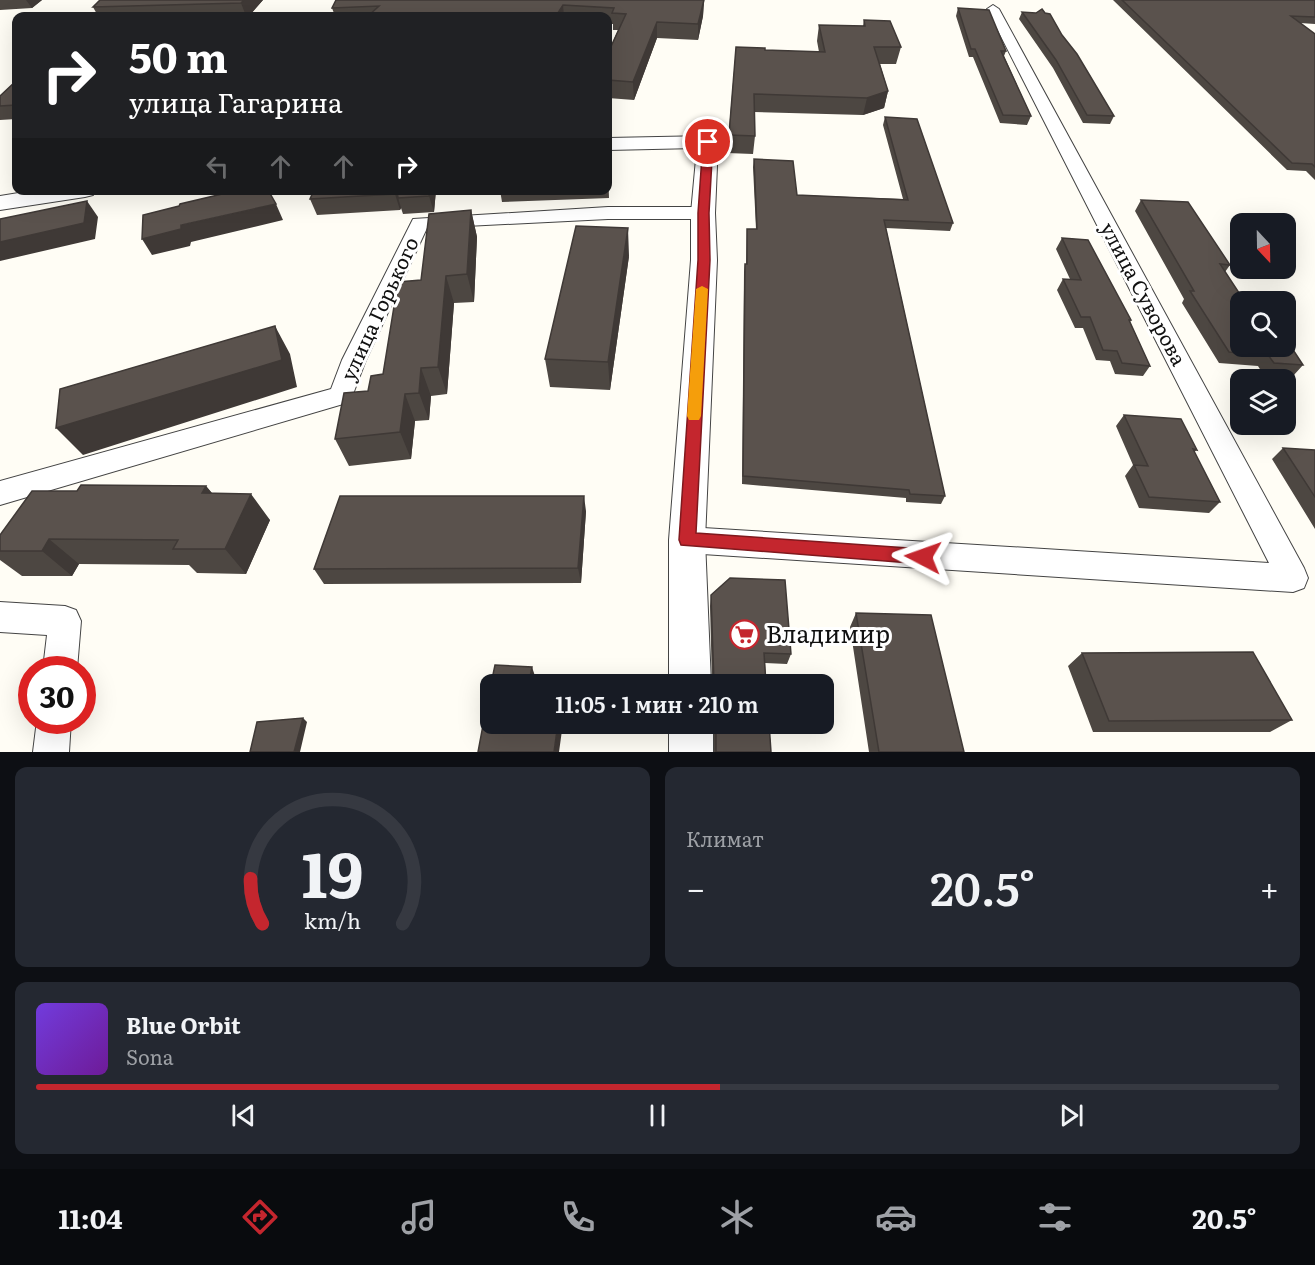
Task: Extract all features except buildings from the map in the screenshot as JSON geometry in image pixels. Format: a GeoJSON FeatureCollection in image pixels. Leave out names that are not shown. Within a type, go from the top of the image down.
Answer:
{"type":"FeatureCollection","features":[{"type":"Feature","properties":{"kind":"street","name":"улица Суворова"},"geometry":{"type":"LineString","coordinates":[[687,540],[1293,578],[993,9]]}},
{"type":"Feature","properties":{"kind":"street"},"geometry":{"type":"LineString","coordinates":[[612,144],[708,142],[703,213],[704,260],[687,540],[690,674]]}},
{"type":"Feature","properties":{"kind":"street"},"geometry":{"type":"LineString","coordinates":[[0,203],[52,195]]}},
{"type":"Feature","properties":{"kind":"street","name":"улица Горького"},"geometry":{"type":"LineString","coordinates":[[0,493],[341,395],[354,360],[420,224],[608,213],[703,213]]}},
{"type":"Feature","properties":{"kind":"street"},"geometry":{"type":"LineString","coordinates":[[0,617],[65,621],[61,656]]}},
{"type":"Feature","properties":{"kind":"street"},"geometry":{"type":"LineString","coordinates":[[51,752],[53,734]]}},
{"type":"Feature","properties":{"kind":"street"},"geometry":{"type":"LineString","coordinates":[[691,734],[691,752]]}},
{"type":"Feature","properties":{"kind":"slow traffic"},"geometry":{"type":"LineString","coordinates":[[694,416],[702,289]]}},
{"type":"Feature","properties":{"kind":"place","name":"Владимир"},"geometry":{"type":"Point","coordinates":[745,635]}},
{"type":"Feature","properties":{"kind":"route"},"geometry":{"type":"LineString","coordinates":[[708,142],[703,213],[704,260],[687,540],[923,557]]}}]}
